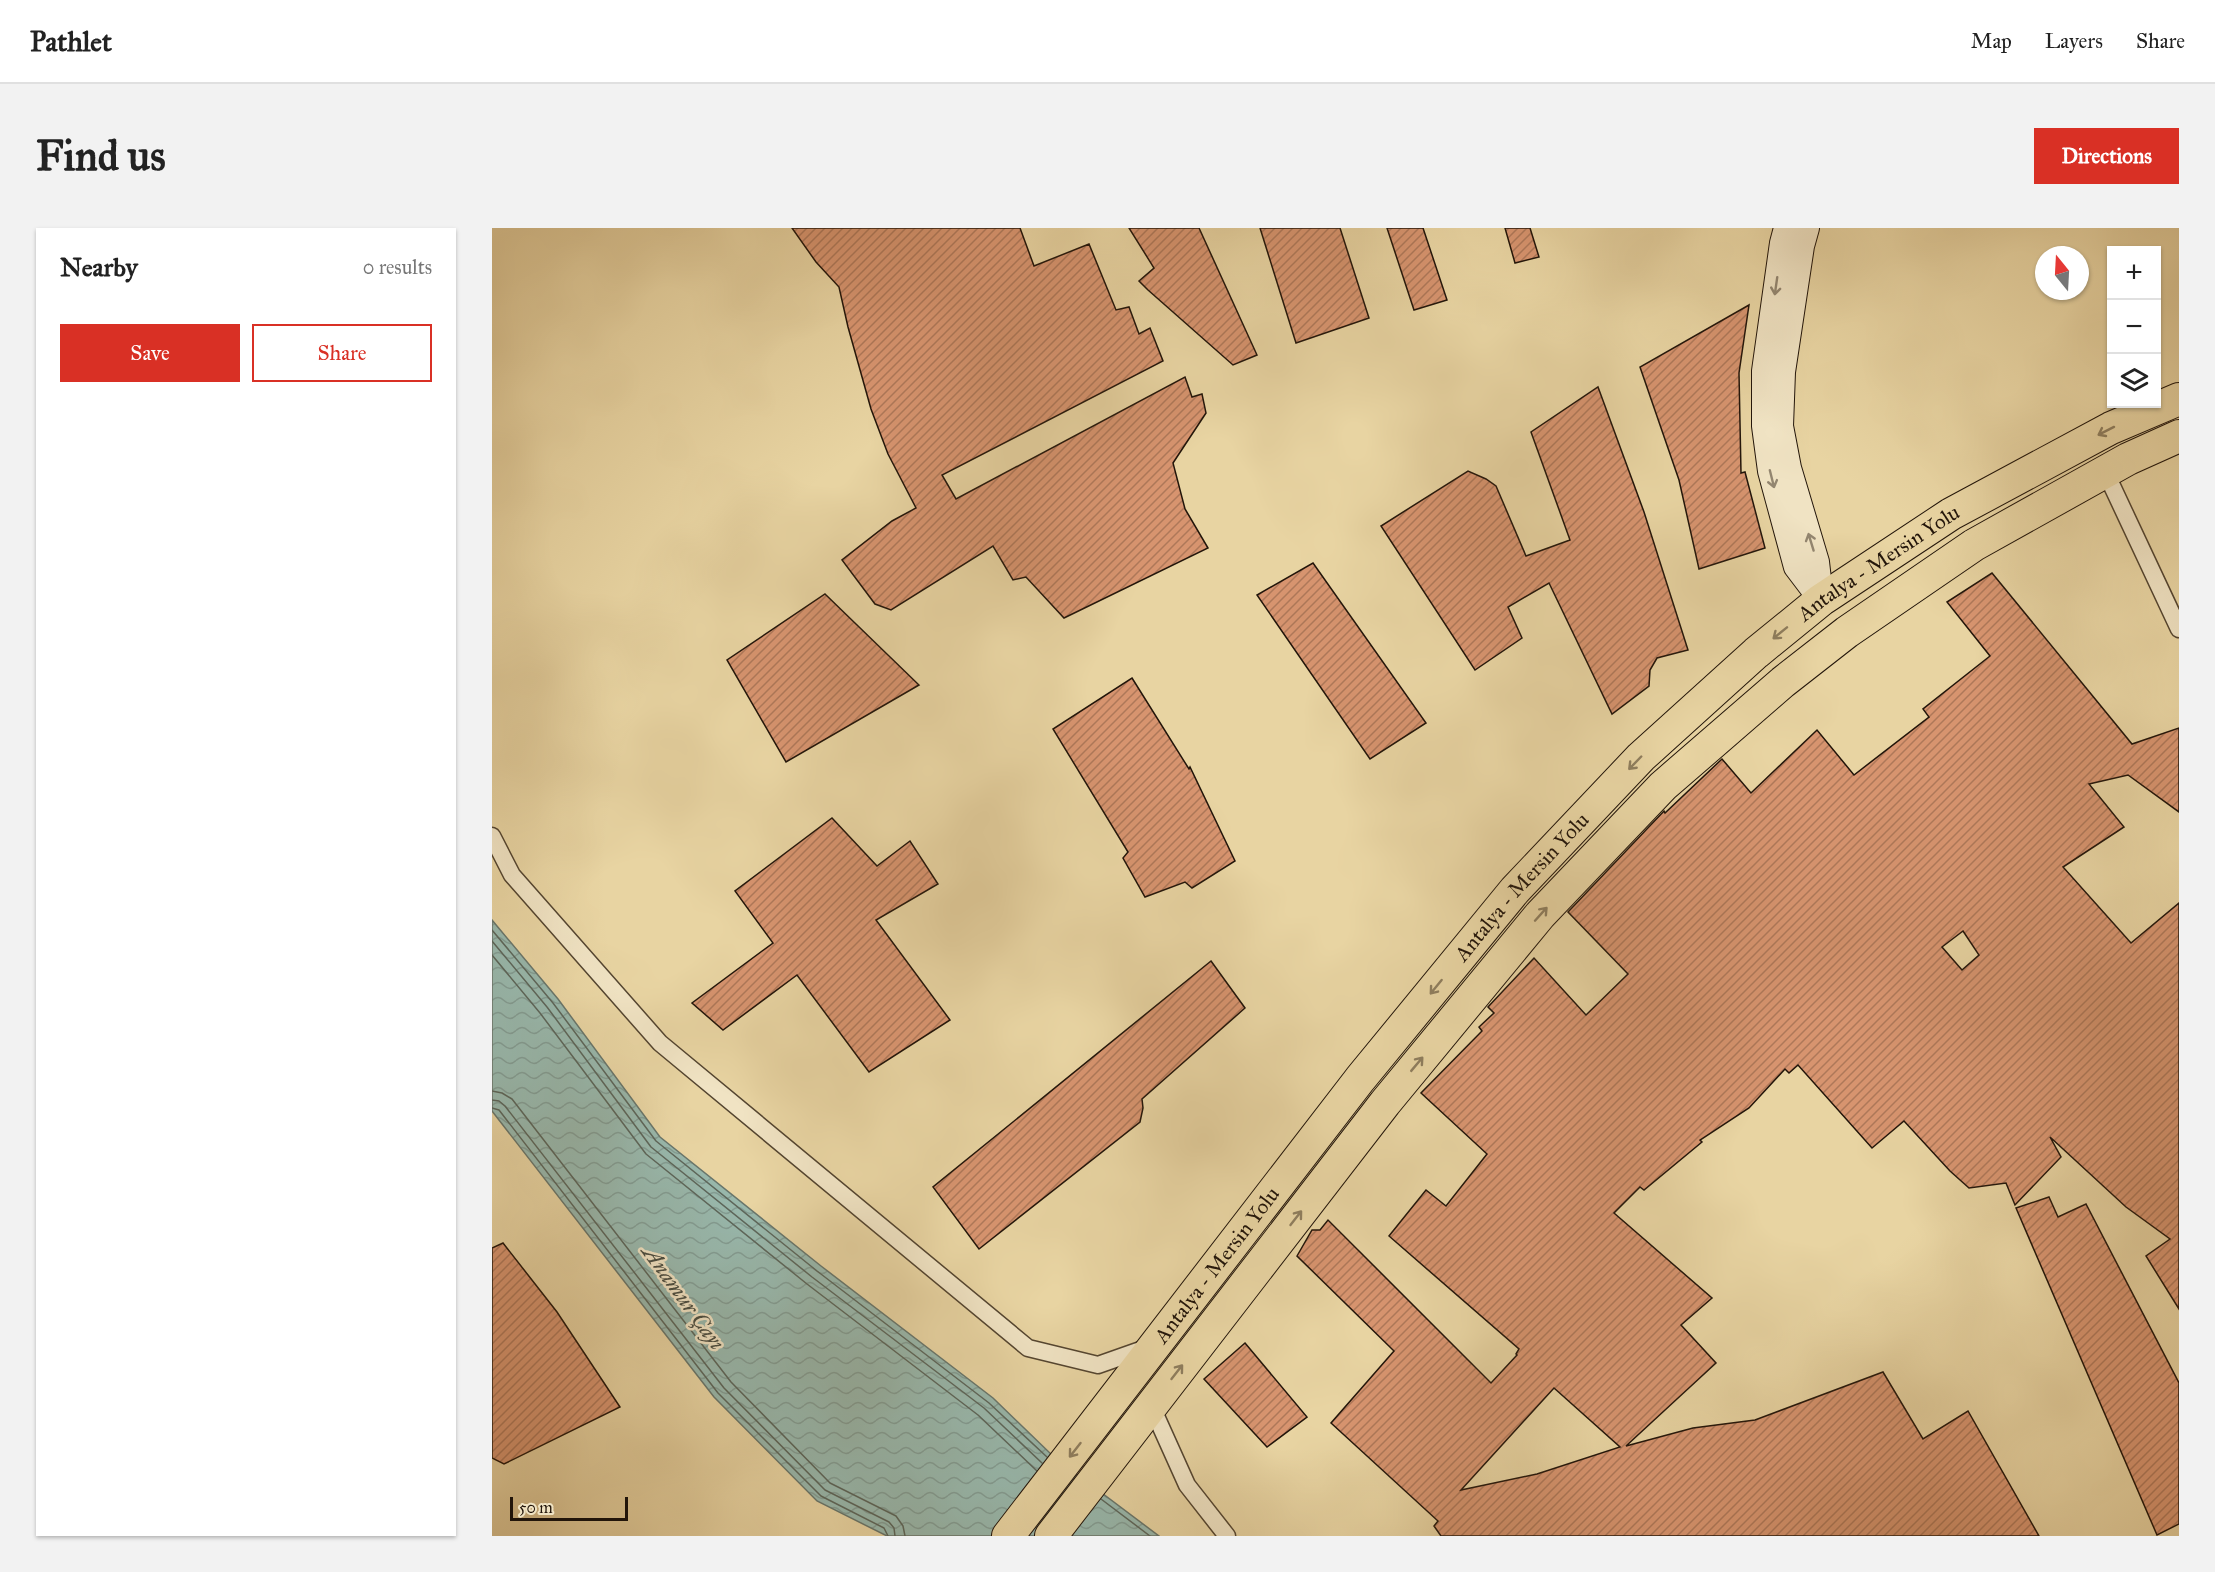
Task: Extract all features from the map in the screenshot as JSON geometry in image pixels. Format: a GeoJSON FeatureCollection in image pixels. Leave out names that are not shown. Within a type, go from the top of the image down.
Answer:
{"type":"FeatureCollection","features":[{"type":"Feature","properties":{"kind":"highway","name":"Antalya - Mersin Yolu"},"geometry":{"type":"LineString","coordinates":[[1008,1536],[1360,1079],[1515,890],[1641,757],[1756,653],[1821,600],[1951,514],[2111,428],[2179,399]]}},
{"type":"Feature","properties":{"kind":"highway","name":"Antalya - Mersin Yolu"},"geometry":{"type":"LineString","coordinates":[[1051,1536],[1385,1103],[1540,915],[1663,786],[1783,682],[1847,632],[1974,544],[2105,471],[2179,436]]}},
{"type":"Feature","properties":{"kind":"highway"},"geometry":{"type":"LineString","coordinates":[[1821,600],[1847,632]]}},
{"type":"Feature","properties":{"kind":"street"},"geometry":{"type":"LineString","coordinates":[[1786,228],[1764,371],[1764,426],[1770,471],[1796,567],[1821,600]]}},
{"type":"Feature","properties":{"kind":"street"},"geometry":{"type":"LineString","coordinates":[[1807,228],[1802,246],[1783,372],[1782,426],[1788,468],[1816,562],[1821,600]]}},
{"type":"Feature","properties":{"kind":"street"},"geometry":{"type":"LineString","coordinates":[[2105,471],[2179,629]]}},
{"type":"Feature","properties":{"kind":"street"},"geometry":{"type":"LineString","coordinates":[[492,836],[512,875],[660,1043],[1028,1348],[1098,1365],[1156,1345]]}},
{"type":"Feature","properties":{"kind":"street"},"geometry":{"type":"LineString","coordinates":[[1146,1411],[1187,1485],[1227,1536]]}},
{"type":"Feature","properties":{"kind":"water","name":"Anamur Çayı"},"geometry":{"type":"Polygon","coordinates":[[[492,920],[558,999],[660,1137],[821,1266],[993,1398],[1054,1457],[1159,1536],[887,1536],[817,1501],[714,1397],[492,1111],[492,920]]]}},
{"type":"Feature","properties":{"kind":"building"},"geometry":{"type":"Polygon","coordinates":[[[792,228],[1020,228],[1034,266],[1089,244],[1116,310],[1129,307],[1139,334],[1150,328],[1163,361],[942,475],[956,499],[1185,377],[1192,397],[1202,394],[1206,413],[1173,463],[1185,509],[1208,548],[1064,618],[1026,577],[1013,580],[993,546],[891,610],[875,604],[842,560],[892,521],[916,508],[888,454],[871,409],[839,287],[816,262],[792,228]]]}},
{"type":"Feature","properties":{"kind":"building"},"geometry":{"type":"Polygon","coordinates":[[[1129,228],[1199,228],[1257,355],[1233,365],[1148,290],[1139,281],[1154,268],[1129,228]]]}},
{"type":"Feature","properties":{"kind":"building"},"geometry":{"type":"Polygon","coordinates":[[[1260,228],[1340,228],[1369,318],[1296,343],[1260,228]]]}},
{"type":"Feature","properties":{"kind":"building"},"geometry":{"type":"Polygon","coordinates":[[[1387,228],[1423,228],[1447,300],[1414,310],[1387,228]]]}},
{"type":"Feature","properties":{"kind":"building"},"geometry":{"type":"Polygon","coordinates":[[[1505,228],[1530,228],[1539,257],[1515,263],[1505,228]]]}},
{"type":"Feature","properties":{"kind":"building"},"geometry":{"type":"Polygon","coordinates":[[[1749,305],[1739,373],[1741,473],[1745,472],[1765,548],[1699,569],[1679,480],[1640,367],[1749,305]]]}},
{"type":"Feature","properties":{"kind":"building"},"geometry":{"type":"Polygon","coordinates":[[[1598,387],[1644,512],[1688,650],[1657,658],[1650,670],[1649,686],[1612,714],[1549,583],[1508,607],[1522,638],[1475,670],[1381,526],[1468,471],[1496,486],[1526,556],[1570,540],[1531,432],[1598,387]]]}},
{"type":"Feature","properties":{"kind":"building"},"geometry":{"type":"Polygon","coordinates":[[[1313,563],[1426,723],[1370,759],[1257,595],[1313,563]]]}},
{"type":"Feature","properties":{"kind":"building"},"geometry":{"type":"Polygon","coordinates":[[[1992,573],[2132,744],[2179,728],[2179,812],[2128,775],[2089,784],[2124,827],[2063,867],[2131,943],[2179,903],[2179,1309],[2146,1256],[2170,1239],[2126,1207],[2050,1137],[2061,1157],[2015,1205],[2006,1183],[1969,1188],[1904,1121],[1872,1148],[1798,1065],[1789,1073],[1785,1069],[1749,1108],[1700,1140],[1702,1142],[1644,1190],[1640,1187],[1614,1213],[1712,1298],[1681,1325],[1716,1363],[1626,1446],[1693,1428],[1755,1420],[1883,1372],[1923,1439],[1968,1411],[2039,1536],[1441,1536],[1434,1526],[1438,1521],[1331,1423],[1394,1351],[1297,1256],[1312,1230],[1320,1230],[1328,1220],[1491,1383],[1517,1355],[1519,1349],[1389,1236],[1426,1190],[1446,1206],[1487,1154],[1421,1093],[1482,1031],[1479,1027],[1494,1013],[1488,1007],[1534,958],[1586,1015],[1628,974],[1568,912],[1664,811],[1665,813],[1722,759],[1751,793],[1817,730],[1854,775],[1929,717],[1923,709],[1990,656],[1947,602],[1992,573]],[[1963,931],[1942,947],[1962,970],[1979,955],[1963,931]],[[1554,1388],[1461,1490],[1537,1474],[1620,1447],[1554,1388]]]}},
{"type":"Feature","properties":{"kind":"building"},"geometry":{"type":"Polygon","coordinates":[[[825,594],[919,685],[786,762],[727,660],[825,594]]]}},
{"type":"Feature","properties":{"kind":"building"},"geometry":{"type":"Polygon","coordinates":[[[1132,678],[1189,769],[1190,767],[1235,861],[1192,888],[1185,882],[1145,897],[1123,858],[1128,852],[1053,729],[1132,678]]]}},
{"type":"Feature","properties":{"kind":"building"},"geometry":{"type":"Polygon","coordinates":[[[832,818],[877,866],[910,841],[938,884],[876,920],[950,1020],[869,1072],[797,975],[723,1030],[692,1003],[773,943],[735,891],[832,818]]]}},
{"type":"Feature","properties":{"kind":"building"},"geometry":{"type":"Polygon","coordinates":[[[1211,961],[1245,1008],[1142,1099],[1140,1122],[979,1249],[933,1187],[1211,961]]]}},
{"type":"Feature","properties":{"kind":"building"},"geometry":{"type":"Polygon","coordinates":[[[2049,1197],[2058,1217],[2086,1204],[2179,1383],[2179,1524],[2157,1535],[2016,1208],[2049,1197]]]}},
{"type":"Feature","properties":{"kind":"building"},"geometry":{"type":"Polygon","coordinates":[[[503,1243],[557,1312],[620,1407],[504,1464],[492,1458],[492,1248],[503,1243]]]}},
{"type":"Feature","properties":{"kind":"building"},"geometry":{"type":"Polygon","coordinates":[[[1245,1343],[1307,1417],[1267,1447],[1204,1379],[1245,1343]]]}}]}
